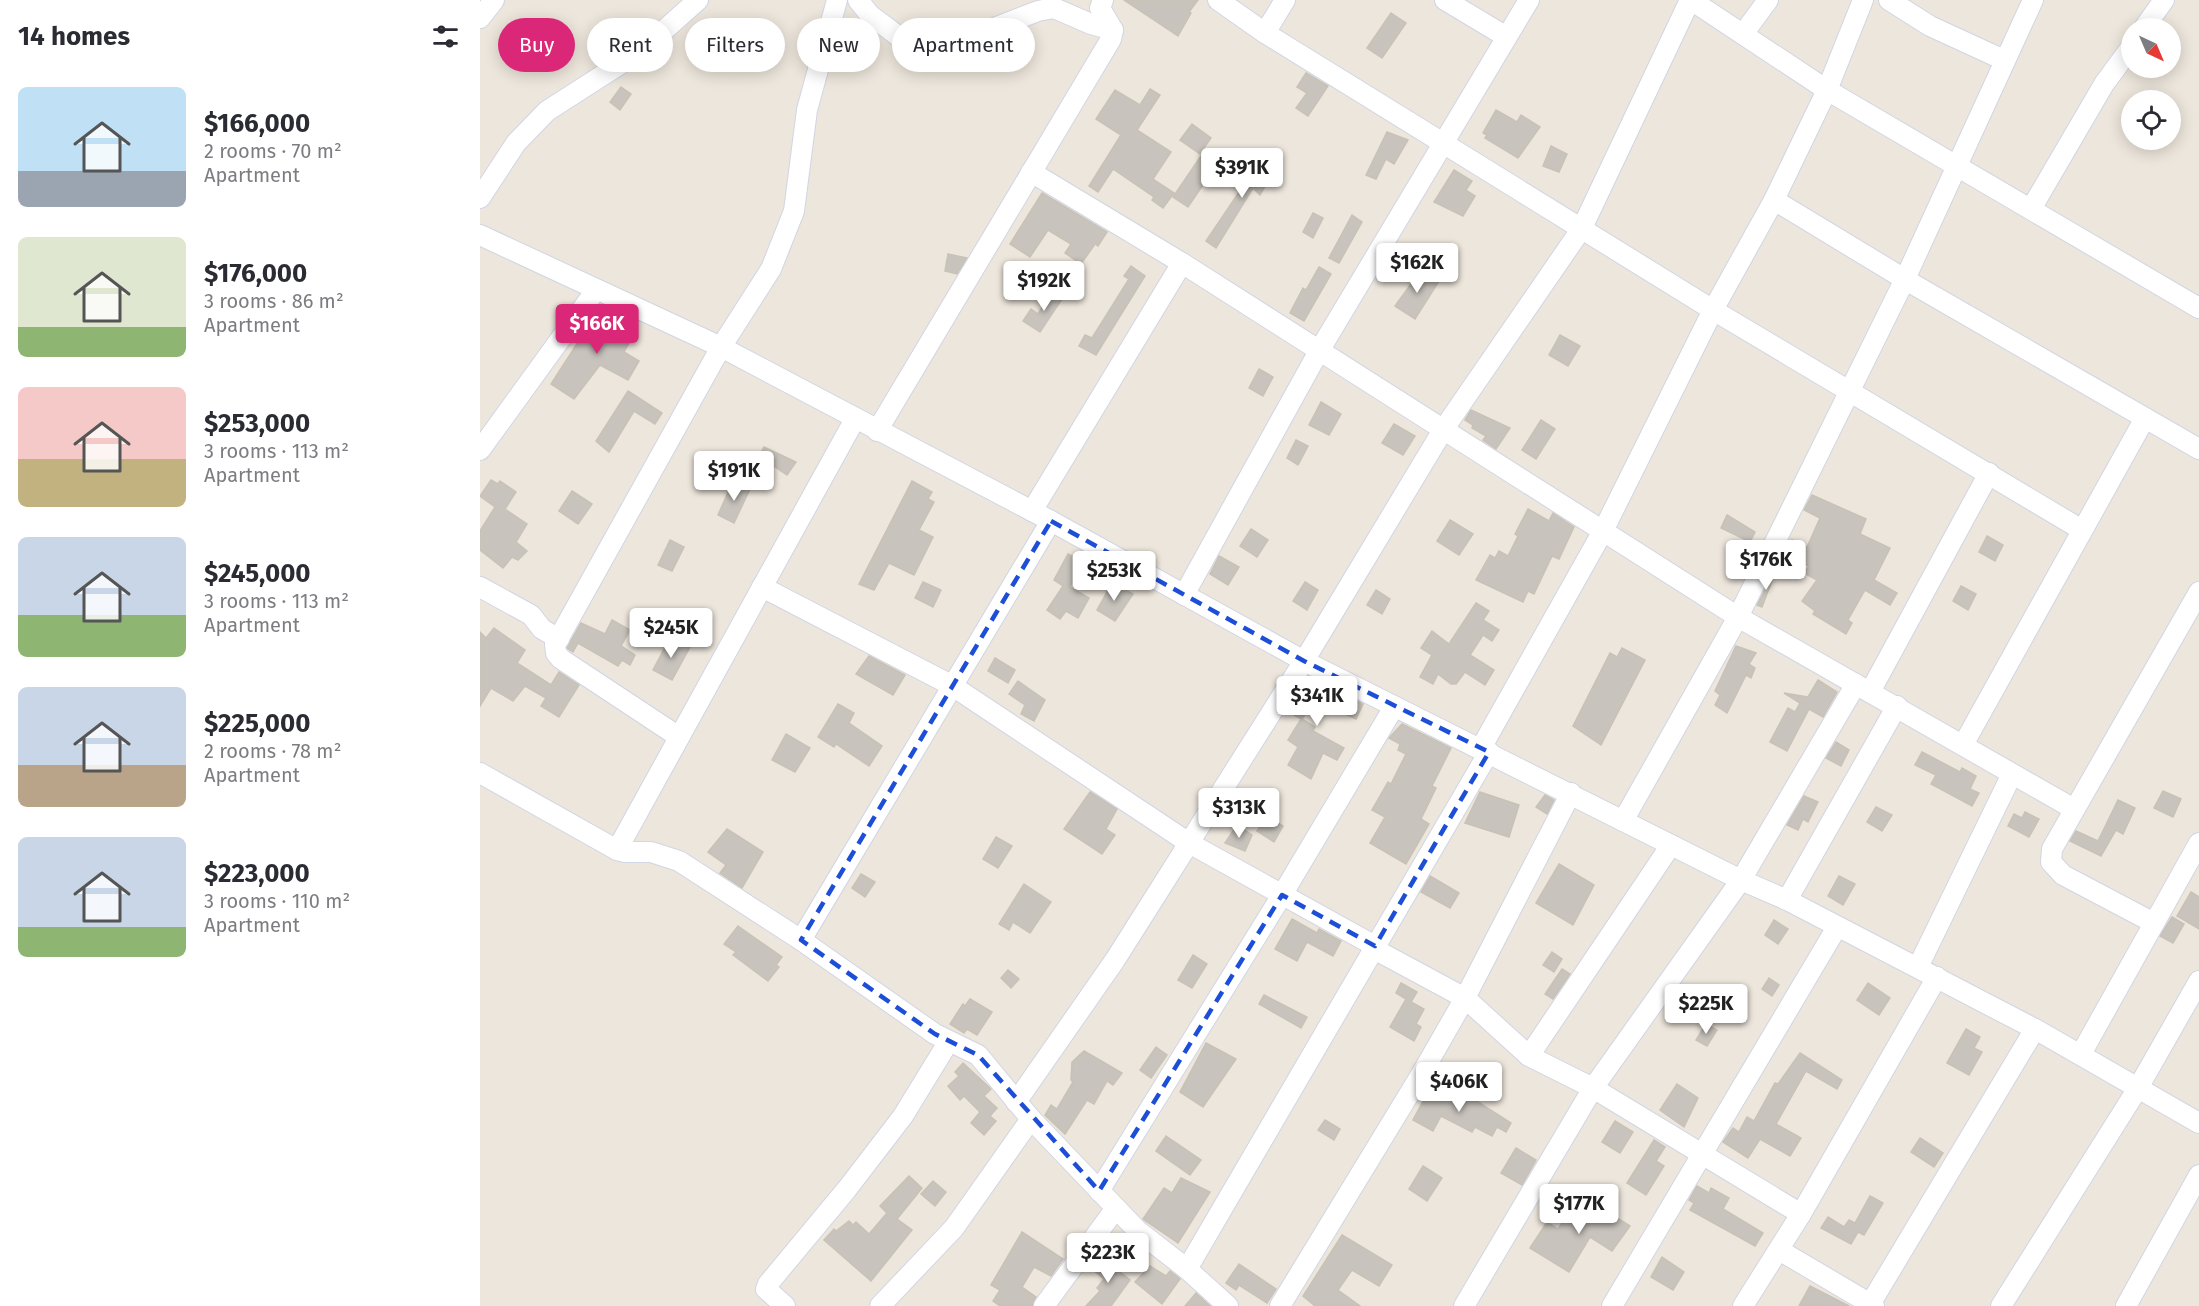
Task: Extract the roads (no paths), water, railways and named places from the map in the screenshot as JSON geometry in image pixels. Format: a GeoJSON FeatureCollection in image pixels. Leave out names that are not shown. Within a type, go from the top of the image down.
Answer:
{"type":"FeatureCollection","features":[{"type":"Feature","properties":{"kind":"street"},"geometry":{"type":"LineString","coordinates":[[480,18],[494,0]]}},
{"type":"Feature","properties":{"kind":"street"},"geometry":{"type":"LineString","coordinates":[[480,198],[516,143],[547,111],[642,50],[698,0]]}},
{"type":"Feature","properties":{"kind":"street"},"geometry":{"type":"LineString","coordinates":[[679,737],[561,659],[556,653],[555,645],[722,347],[771,269],[794,211],[807,110],[837,0]]}},
{"type":"Feature","properties":{"kind":"street"},"geometry":{"type":"LineString","coordinates":[[858,0],[870,15],[898,36],[934,39],[989,30],[1054,8],[1113,30]]}},
{"type":"Feature","properties":{"kind":"street"},"geometry":{"type":"LineString","coordinates":[[877,431],[1111,39],[1113,30],[1100,8],[1102,0]]}},
{"type":"Feature","properties":{"kind":"street"},"geometry":{"type":"LineString","coordinates":[[1218,0],[1265,33],[1713,310],[2082,530]]}},
{"type":"Feature","properties":{"kind":"street"},"geometry":{"type":"LineString","coordinates":[[1265,33],[1285,0]]}},
{"type":"Feature","properties":{"kind":"street"},"geometry":{"type":"LineString","coordinates":[[1445,0],[1506,36]]}},
{"type":"Feature","properties":{"kind":"street"},"geometry":{"type":"LineString","coordinates":[[1184,595],[1319,351],[1528,0]]}},
{"type":"Feature","properties":{"kind":"street"},"geometry":{"type":"LineString","coordinates":[[1016,1102],[1115,960],[1304,661],[1443,430],[1582,228],[1690,0],[1827,90],[2197,303]]}},
{"type":"Feature","properties":{"kind":"street"},"geometry":{"type":"LineString","coordinates":[[1743,34],[1768,0]]}},
{"type":"Feature","properties":{"kind":"street"},"geometry":{"type":"LineString","coordinates":[[1187,1269],[1374,948],[1485,750],[1603,531],[1713,310],[1774,200],[1827,90],[1863,0]]}},
{"type":"Feature","properties":{"kind":"street"},"geometry":{"type":"LineString","coordinates":[[1889,0],[1930,26],[2004,60]]}},
{"type":"Feature","properties":{"kind":"street"},"geometry":{"type":"LineString","coordinates":[[1623,821],[1738,617],[1905,279],[2033,0]]}},
{"type":"Feature","properties":{"kind":"street"},"geometry":{"type":"LineString","coordinates":[[2151,18],[2164,0]]}},
{"type":"Feature","properties":{"kind":"street"},"geometry":{"type":"LineString","coordinates":[[2031,209],[2104,84],[2121,61]]}},
{"type":"Feature","properties":{"kind":"street"},"geometry":{"type":"LineString","coordinates":[[1031,172],[1182,263],[1738,617],[2074,809]]}},
{"type":"Feature","properties":{"kind":"street"},"geometry":{"type":"LineString","coordinates":[[1774,200],[1905,279],[2199,449]]}},
{"type":"Feature","properties":{"kind":"street"},"geometry":{"type":"LineString","coordinates":[[480,235],[722,347],[877,431],[1052,521],[1304,661],[1918,967],[2035,1029],[2199,1123]]}},
{"type":"Feature","properties":{"kind":"street"},"geometry":{"type":"LineString","coordinates":[[1032,511],[1182,263]]}},
{"type":"Feature","properties":{"kind":"street"},"geometry":{"type":"LineString","coordinates":[[480,450],[596,290]]}},
{"type":"Feature","properties":{"kind":"street"},"geometry":{"type":"LineString","coordinates":[[1963,745],[2145,418]]}},
{"type":"Feature","properties":{"kind":"street"},"geometry":{"type":"LineString","coordinates":[[617,850],[855,419]]}},
{"type":"Feature","properties":{"kind":"street"},"geometry":{"type":"LineString","coordinates":[[1464,1306],[1593,1088],[1741,880],[1863,688],[1989,473]]}},
{"type":"Feature","properties":{"kind":"street"},"geometry":{"type":"LineString","coordinates":[[801,940],[951,685],[1052,521]]}},
{"type":"Feature","properties":{"kind":"street"},"geometry":{"type":"LineString","coordinates":[[480,587],[531,615],[542,629],[558,639]]}},
{"type":"Feature","properties":{"kind":"street"},"geometry":{"type":"LineString","coordinates":[[762,587],[951,685],[1189,843],[1465,998],[1529,1056],[1593,1088],[1801,1214]]}},
{"type":"Feature","properties":{"kind":"street"},"geometry":{"type":"LineString","coordinates":[[2154,923],[2063,875],[2051,862],[2052,849],[2199,592]]}},
{"type":"Feature","properties":{"kind":"street"},"geometry":{"type":"LineString","coordinates":[[1787,900],[1897,706]]}},
{"type":"Feature","properties":{"kind":"street"},"geometry":{"type":"LineString","coordinates":[[1099,1191],[1282,895],[1394,707]]}},
{"type":"Feature","properties":{"kind":"street"},"geometry":{"type":"LineString","coordinates":[[480,773],[617,850],[651,852],[679,861],[801,940],[935,1034],[978,1055],[1031,1119],[1138,1231],[1187,1269],[1228,1306]]}},
{"type":"Feature","properties":{"kind":"street"},"geometry":{"type":"LineString","coordinates":[[1918,967],[2012,774]]}},
{"type":"Feature","properties":{"kind":"street"},"geometry":{"type":"LineString","coordinates":[[1280,1306],[1465,998],[1571,793]]}},
{"type":"Feature","properties":{"kind":"street"},"geometry":{"type":"LineString","coordinates":[[2080,1054],[2199,843]]}},
{"type":"Feature","properties":{"kind":"street"},"geometry":{"type":"LineString","coordinates":[[1529,1056],[1671,845]]}},
{"type":"Feature","properties":{"kind":"street"},"geometry":{"type":"LineString","coordinates":[[1612,1306],[1837,927]]}},
{"type":"Feature","properties":{"kind":"street"},"geometry":{"type":"LineString","coordinates":[[1743,1306],[1801,1214],[1936,977]]}},
{"type":"Feature","properties":{"kind":"street"},"geometry":{"type":"LineString","coordinates":[[2001,1306],[2138,1088],[2199,981]]}},
{"type":"Feature","properties":{"kind":"street"},"geometry":{"type":"LineString","coordinates":[[1779,1250],[1871,1305],[2035,1029]]}},
{"type":"Feature","properties":{"kind":"street"},"geometry":{"type":"LineString","coordinates":[[786,1306],[766,1289],[768,1284],[847,1189],[903,1116],[949,1041]]}},
{"type":"Feature","properties":{"kind":"street"},"geometry":{"type":"LineString","coordinates":[[880,1306],[954,1228],[1031,1119]]}},
{"type":"Feature","properties":{"kind":"street"},"geometry":{"type":"LineString","coordinates":[[2126,1306],[2199,1175]]}},
{"type":"Feature","properties":{"kind":"street"},"geometry":{"type":"LineString","coordinates":[[1044,1306],[1116,1208]]}}]}
